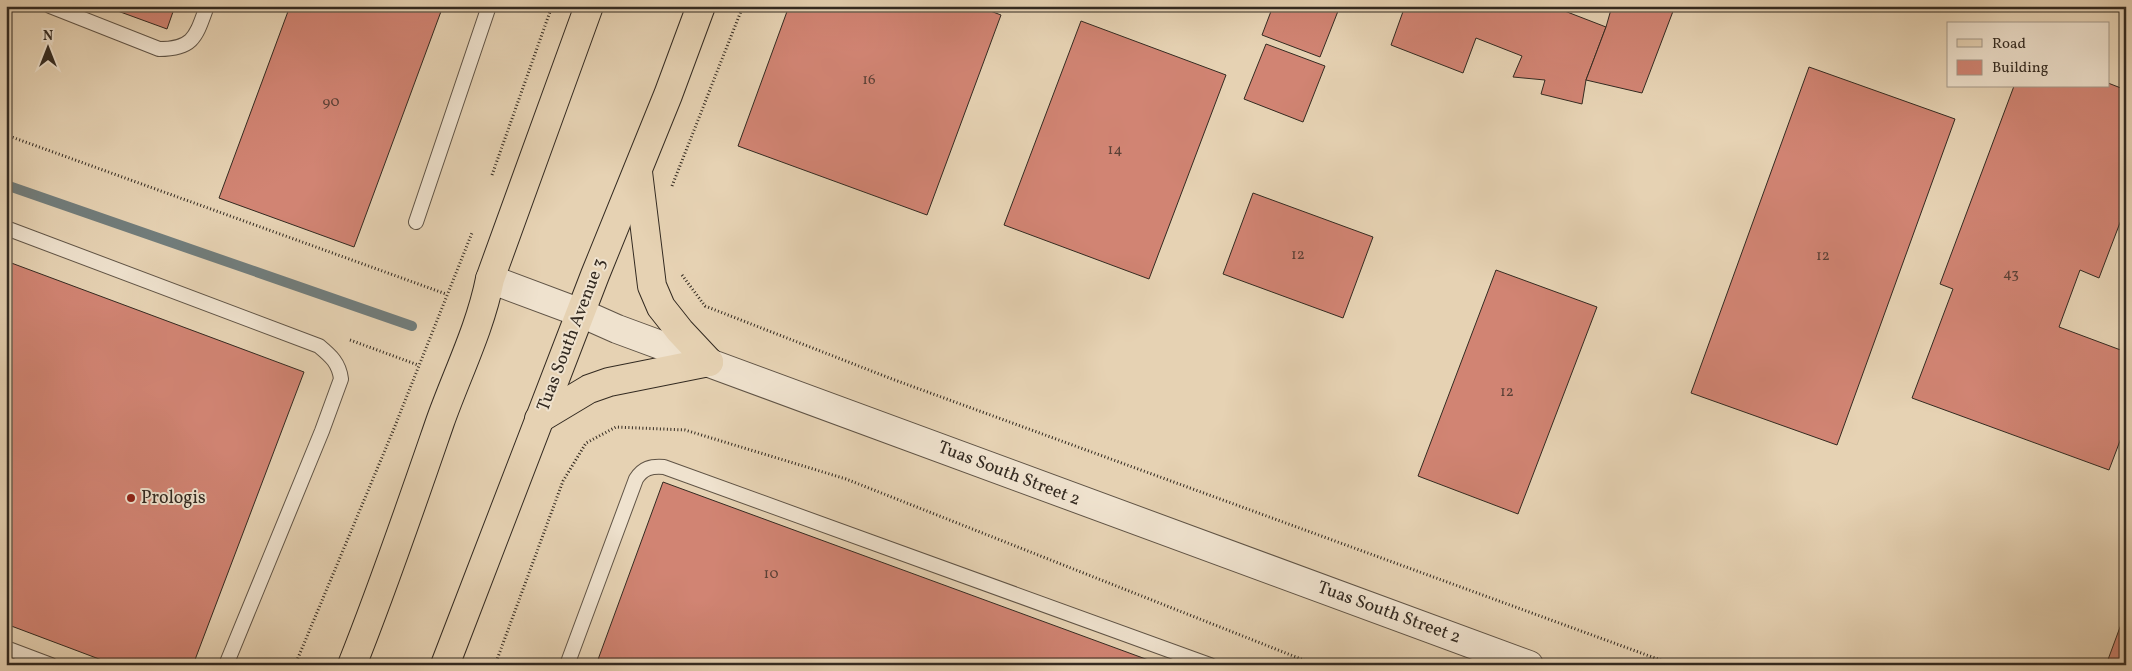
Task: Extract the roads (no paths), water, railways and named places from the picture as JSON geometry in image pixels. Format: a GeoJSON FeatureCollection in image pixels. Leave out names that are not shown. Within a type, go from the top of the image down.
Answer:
{"type":"FeatureCollection","features":[{"type":"Feature","properties":{"kind":"main road"},"geometry":{"type":"LineString","coordinates":[[352,665],[384,583],[441,420],[484,309],[490,279],[589,6]]}},
{"type":"Feature","properties":{"kind":"main road","name":"Tuas South Avenue 3"},"geometry":{"type":"LineString","coordinates":[[445,665],[701,6]]}},
{"type":"Feature","properties":{"kind":"main road"},"geometry":{"type":"LineString","coordinates":[[638,170],[652,286],[660,307],[709,362]]}},
{"type":"Feature","properties":{"kind":"main road"},"geometry":{"type":"LineString","coordinates":[[539,419],[589,389],[609,382],[709,362]]}},
{"type":"Feature","properties":{"kind":"street","name":"Tuas South Street 2"},"geometry":{"type":"LineString","coordinates":[[490,279],[581,313],[617,329],[1529,665]]}},
{"type":"Feature","properties":{"kind":"lane"},"geometry":{"type":"LineString","coordinates":[[50,6],[159,49],[174,49],[188,44],[198,29],[207,6]]}},
{"type":"Feature","properties":{"kind":"lane"},"geometry":{"type":"LineString","coordinates":[[416,222],[489,6]]}},
{"type":"Feature","properties":{"kind":"lane"},"geometry":{"type":"LineString","coordinates":[[6,228],[319,346],[333,357],[340,370],[341,379],[322,431],[226,665]]}},
{"type":"Feature","properties":{"kind":"lane"},"geometry":{"type":"LineString","coordinates":[[567,665],[636,479],[640,473],[654,466],[664,467],[1210,665]]}},
{"type":"Feature","properties":{"kind":"lane"},"geometry":{"type":"LineString","coordinates":[[6,648],[51,665]]}},
{"type":"Feature","properties":{"kind":"waterway"},"geometry":{"type":"LineString","coordinates":[[6,185],[412,326]]}},
{"type":"Feature","properties":{"kind":"place","name":"Prologis"},"geometry":{"type":"Point","coordinates":[131,498]}}]}
